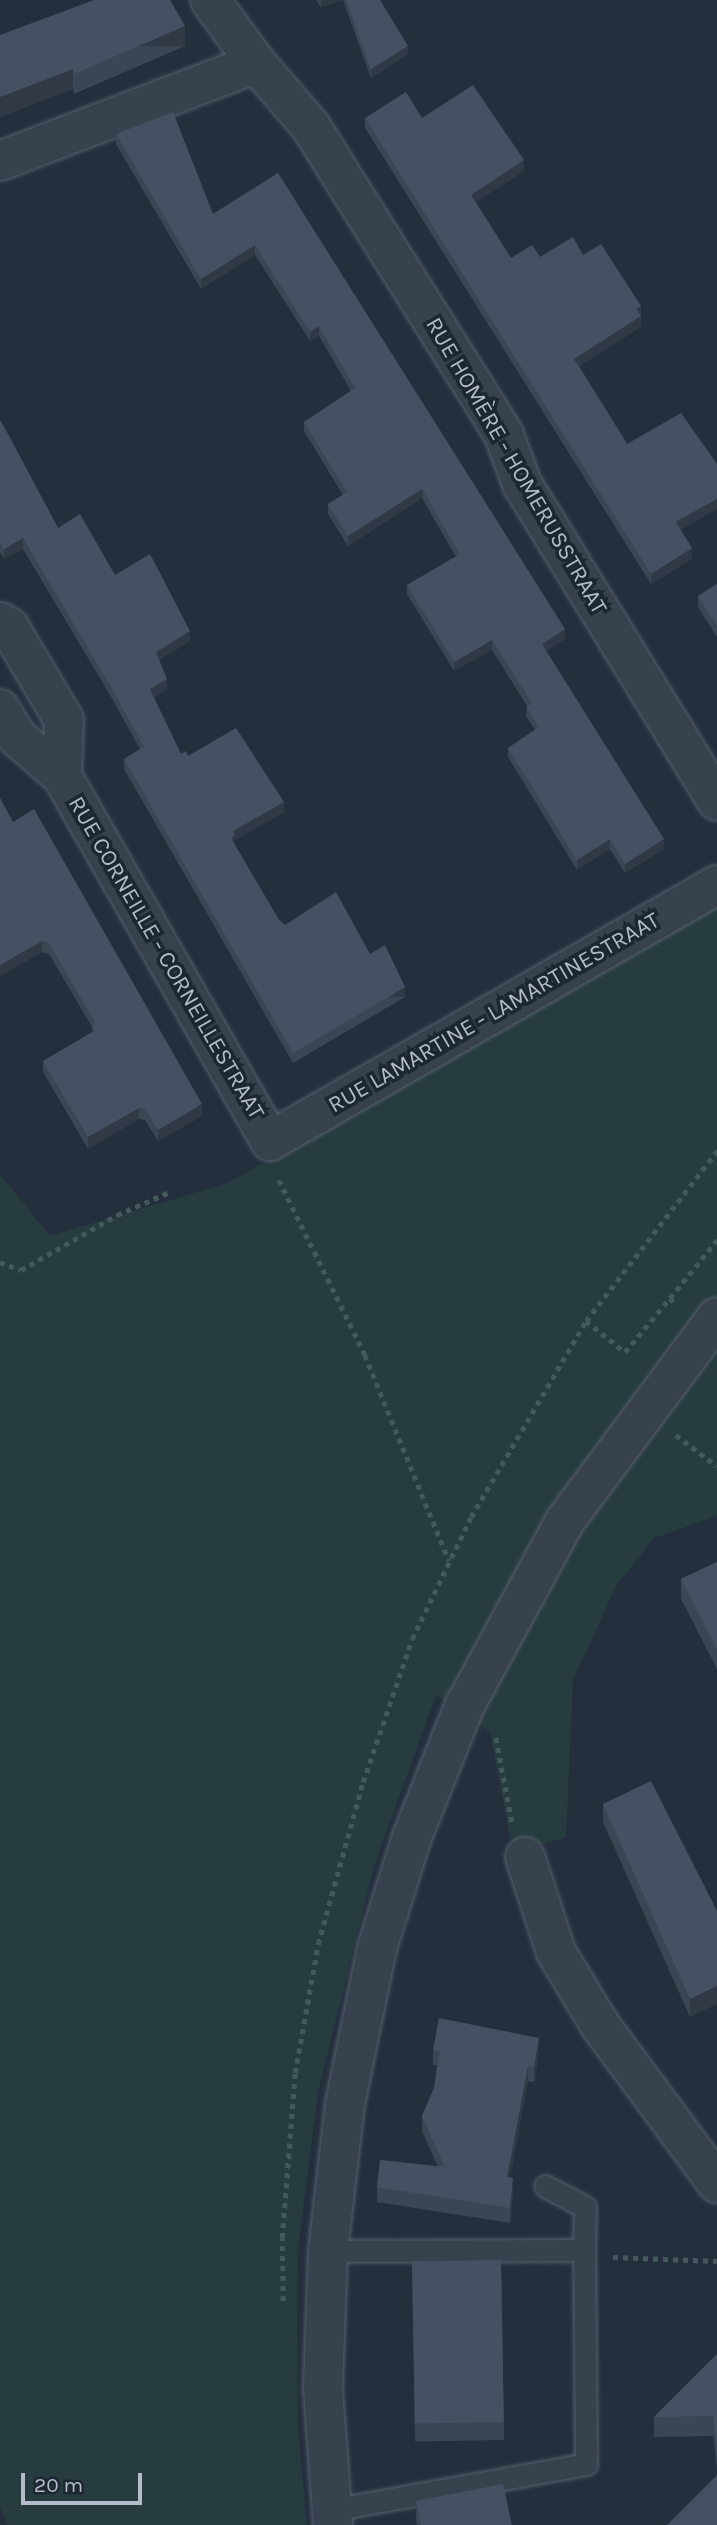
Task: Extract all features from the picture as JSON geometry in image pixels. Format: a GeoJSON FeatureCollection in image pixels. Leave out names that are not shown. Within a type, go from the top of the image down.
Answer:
{"type":"FeatureCollection","features":[{"type":"Feature","properties":{"kind":"street","name":"RUE HOMÈRE - HOMERUSSTRAAT"},"geometry":{"type":"LineString","coordinates":[[210,0],[256,63],[311,127],[504,435],[522,484],[717,801]]}},
{"type":"Feature","properties":{"kind":"street"},"geometry":{"type":"LineString","coordinates":[[0,161],[256,63]]}},
{"type":"Feature","properties":{"kind":"street","name":"RUE CORNEILLE - CORNEILLESTRAAT"},"geometry":{"type":"LineString","coordinates":[[0,622],[9,627],[64,720],[62,776]]}},
{"type":"Feature","properties":{"kind":"street","name":"RUE CORNEILLE - CORNEILLESTRAAT"},"geometry":{"type":"LineString","coordinates":[[0,709],[17,737],[62,776],[276,1138]]}},
{"type":"Feature","properties":{"kind":"street","name":"RUE LAMARTINE - LAMARTINESTRAAT"},"geometry":{"type":"LineString","coordinates":[[276,1138],[717,885]]}},
{"type":"Feature","properties":{"kind":"street"},"geometry":{"type":"LineString","coordinates":[[332,2518],[323,2388],[328,2251],[345,2104],[377,1948],[412,1837],[464,1707],[565,1521],[717,1317]]}},
{"type":"Feature","properties":{"kind":"street"},"geometry":{"type":"LineString","coordinates":[[525,1857],[556,1952],[600,2025],[717,2183]]}},
{"type":"Feature","properties":{"kind":"lane"},"geometry":{"type":"LineString","coordinates":[[332,2518],[586,2464],[585,2207],[545,2186]]}},
{"type":"Feature","properties":{"kind":"lane"},"geometry":{"type":"LineString","coordinates":[[328,2251],[584,2253]]}},
{"type":"Feature","properties":{"kind":"path"},"geometry":{"type":"LineString","coordinates":[[276,1138],[277,1177],[365,1355],[449,1561]]}},
{"type":"Feature","properties":{"kind":"path"},"geometry":{"type":"LineString","coordinates":[[0,1262],[21,1270],[117,1215],[167,1193]]}},
{"type":"Feature","properties":{"kind":"path"},"geometry":{"type":"LineString","coordinates":[[586,1321],[625,1352],[672,1300],[717,1240]]}},
{"type":"Feature","properties":{"kind":"path"},"geometry":{"type":"LineString","coordinates":[[666,1427],[717,1466]]}},
{"type":"Feature","properties":{"kind":"path"},"geometry":{"type":"LineString","coordinates":[[495,1730],[517,1851],[525,1857]]}},
{"type":"Feature","properties":{"kind":"path"},"geometry":{"type":"LineString","coordinates":[[584,2253],[717,2261]]}},
{"type":"Feature","properties":{"kind":"green space"},"geometry":{"type":"Polygon","coordinates":[[[717,899],[717,1516],[654,1538],[616,1586],[573,1680],[566,1837],[513,1853],[490,1732],[436,1695],[374,1866],[318,2092],[297,2256],[298,2431],[307,2525],[8,2525],[0,2508],[0,1174],[50,1236],[228,1183],[717,899]]]}},
{"type":"Feature","properties":{"kind":"building"},"geometry":{"type":"Polygon","coordinates":[[[94,0],[170,0],[185,26],[74,74],[73,69],[0,97],[0,35],[94,0]]]}},
{"type":"Feature","properties":{"kind":"building"},"geometry":{"type":"Polygon","coordinates":[[[346,0],[380,0],[408,46],[371,69],[346,0]]]}},
{"type":"Feature","properties":{"kind":"building"},"geometry":{"type":"Polygon","coordinates":[[[473,85],[524,160],[471,195],[511,258],[532,245],[540,257],[573,237],[583,255],[601,244],[641,306],[636,309],[641,316],[574,359],[627,444],[681,413],[717,464],[717,499],[676,522],[692,548],[651,574],[365,118],[406,92],[422,118],[473,85]]]}},
{"type":"Feature","properties":{"kind":"building"},"geometry":{"type":"Polygon","coordinates":[[[173,112],[213,214],[278,173],[565,629],[542,644],[664,839],[625,864],[610,839],[577,860],[508,748],[539,727],[526,707],[532,703],[492,640],[454,662],[407,585],[460,554],[422,489],[348,536],[328,504],[347,492],[304,422],[355,388],[319,326],[310,332],[255,245],[201,279],[116,134],[173,112]]]}},
{"type":"Feature","properties":{"kind":"building"},"geometry":{"type":"Polygon","coordinates":[[[0,420],[58,528],[80,514],[115,575],[150,554],[190,631],[156,652],[167,679],[150,689],[181,754],[186,751],[188,756],[236,728],[284,802],[233,831],[235,835],[231,838],[279,920],[285,925],[336,892],[370,954],[385,945],[405,987],[293,1053],[124,759],[144,747],[110,685],[23,538],[4,549],[0,542],[0,420]]]}},
{"type":"Feature","properties":{"kind":"building"},"geometry":{"type":"Polygon","coordinates":[[[717,584],[717,626],[698,596],[717,584]]]}},
{"type":"Feature","properties":{"kind":"building"},"geometry":{"type":"Polygon","coordinates":[[[0,798],[13,822],[34,809],[202,1104],[158,1130],[145,1109],[139,1108],[88,1137],[43,1061],[94,1031],[92,1026],[96,1024],[49,943],[42,941],[0,965],[0,798]]]}},
{"type":"Feature","properties":{"kind":"building"},"geometry":{"type":"Polygon","coordinates":[[[717,1562],[717,1649],[681,1579],[717,1562]]]}},
{"type":"Feature","properties":{"kind":"building"},"geometry":{"type":"Polygon","coordinates":[[[651,1781],[717,1911],[717,1986],[690,1999],[603,1804],[651,1781]]]}},
{"type":"Feature","properties":{"kind":"building"},"geometry":{"type":"Polygon","coordinates":[[[439,2018],[539,2038],[534,2067],[528,2066],[507,2177],[513,2178],[510,2208],[377,2187],[380,2160],[445,2167],[422,2116],[434,2088],[440,2051],[433,2050],[439,2018]]]}},
{"type":"Feature","properties":{"kind":"building"},"geometry":{"type":"Polygon","coordinates":[[[501,2260],[504,2422],[415,2424],[412,2262],[501,2260]]]}},
{"type":"Feature","properties":{"kind":"building"},"geometry":{"type":"Polygon","coordinates":[[[717,2354],[717,2449],[713,2416],[654,2417],[717,2354]]]}},
{"type":"Feature","properties":{"kind":"building"},"geometry":{"type":"Polygon","coordinates":[[[717,2475],[717,2525],[667,2525],[717,2475]]]}},
{"type":"Feature","properties":{"kind":"building"},"geometry":{"type":"Polygon","coordinates":[[[503,2484],[512,2525],[421,2525],[416,2501],[503,2484]]]}}]}
